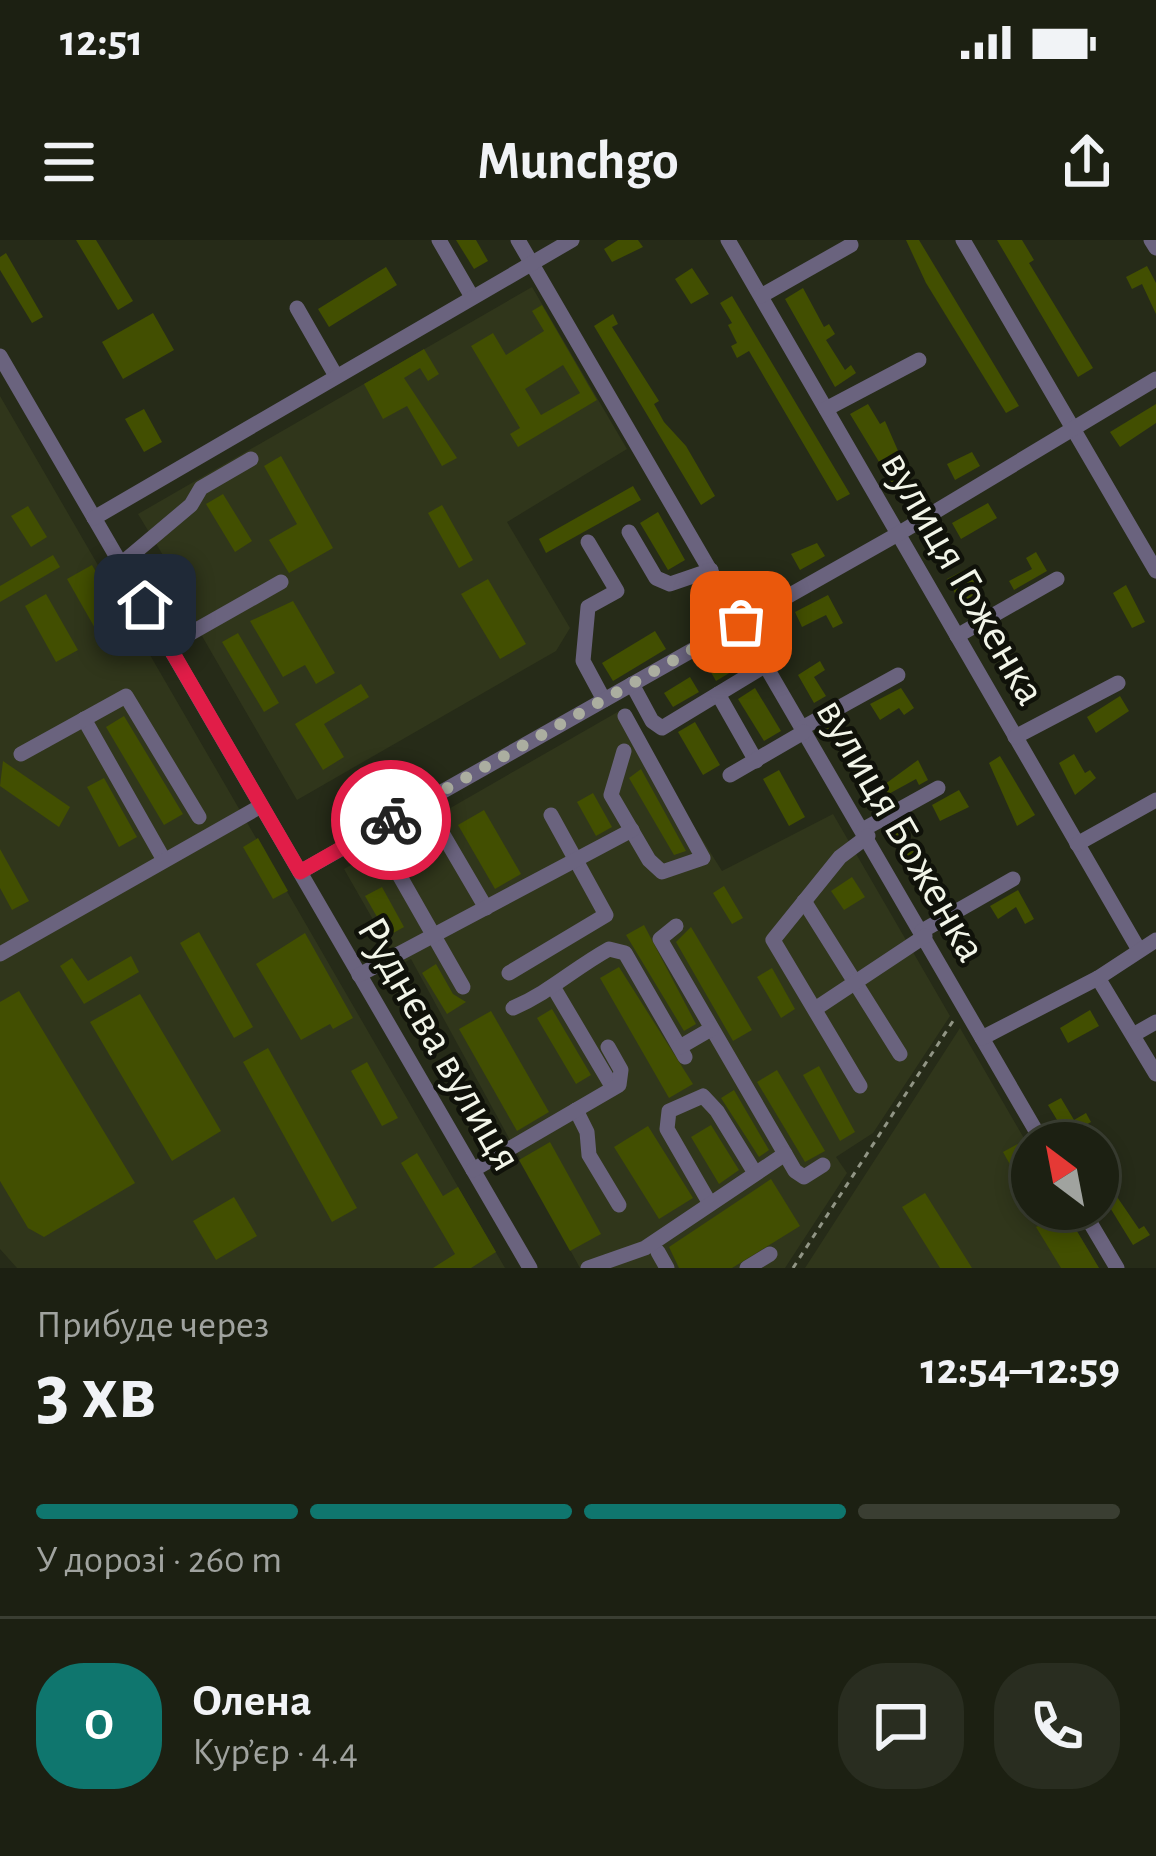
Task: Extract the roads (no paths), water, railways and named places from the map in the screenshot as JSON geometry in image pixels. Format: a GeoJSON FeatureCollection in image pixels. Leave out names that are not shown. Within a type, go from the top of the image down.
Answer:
{"type":"FeatureCollection","features":[{"type":"Feature","properties":{"kind":"street"},"geometry":{"type":"LineString","coordinates":[[439,240],[472,297]]}},
{"type":"Feature","properties":{"kind":"street","name":"вулиця Боженка"},"geometry":{"type":"LineString","coordinates":[[518,240],[1031,1122]]}},
{"type":"Feature","properties":{"kind":"street"},"geometry":{"type":"LineString","coordinates":[[94,518],[572,240]]}},
{"type":"Feature","properties":{"kind":"street","name":"вулиця Гоженка"},"geometry":{"type":"LineString","coordinates":[[728,240],[1139,950]]}},
{"type":"Feature","properties":{"kind":"street"},"geometry":{"type":"LineString","coordinates":[[963,240],[1156,571]]}},
{"type":"Feature","properties":{"kind":"street"},"geometry":{"type":"LineString","coordinates":[[1151,240],[1156,248]]}},
{"type":"Feature","properties":{"kind":"street"},"geometry":{"type":"LineString","coordinates":[[760,296],[851,245]]}},
{"type":"Feature","properties":{"kind":"street"},"geometry":{"type":"LineString","coordinates":[[297,308],[337,376]]}},
{"type":"Feature","properties":{"kind":"street","name":"Руднєва вулиця"},"geometry":{"type":"LineString","coordinates":[[0,356],[530,1268]]}},
{"type":"Feature","properties":{"kind":"street"},"geometry":{"type":"LineString","coordinates":[[826,409],[919,360]]}},
{"type":"Feature","properties":{"kind":"street"},"geometry":{"type":"LineString","coordinates":[[300,872],[898,534],[1156,380]]}},
{"type":"Feature","properties":{"kind":"street"},"geometry":{"type":"LineString","coordinates":[[121,564],[190,505],[201,488],[251,459]]}},
{"type":"Feature","properties":{"kind":"street"},"geometry":{"type":"LineString","coordinates":[[629,532],[656,578],[670,584],[711,570]]}},
{"type":"Feature","properties":{"kind":"street"},"geometry":{"type":"LineString","coordinates":[[588,542],[617,591],[588,607],[583,662],[604,700]]}},
{"type":"Feature","properties":{"kind":"street"},"geometry":{"type":"LineString","coordinates":[[957,636],[1057,579]]}},
{"type":"Feature","properties":{"kind":"street"},"geometry":{"type":"LineString","coordinates":[[168,646],[281,582]]}},
{"type":"Feature","properties":{"kind":"street"},"geometry":{"type":"LineString","coordinates":[[632,684],[662,728],[766,665]]}},
{"type":"Feature","properties":{"kind":"street"},"geometry":{"type":"LineString","coordinates":[[730,776],[898,674]]}},
{"type":"Feature","properties":{"kind":"street"},"geometry":{"type":"LineString","coordinates":[[1016,737],[1118,683]]}},
{"type":"Feature","properties":{"kind":"street"},"geometry":{"type":"LineString","coordinates":[[718,694],[756,760]]}},
{"type":"Feature","properties":{"kind":"street"},"geometry":{"type":"LineString","coordinates":[[21,754],[126,696],[199,818]]}},
{"type":"Feature","properties":{"kind":"street"},"geometry":{"type":"LineString","coordinates":[[624,751],[611,795],[662,872],[703,858],[625,716]]}},
{"type":"Feature","properties":{"kind":"street"},"geometry":{"type":"LineString","coordinates":[[84,719],[164,860]]}},
{"type":"Feature","properties":{"kind":"street"},"geometry":{"type":"LineString","coordinates":[[860,1086],[773,940],[866,832],[938,788]]}},
{"type":"Feature","properties":{"kind":"street"},"geometry":{"type":"LineString","coordinates":[[1077,844],[1156,800]]}},
{"type":"Feature","properties":{"kind":"street"},"geometry":{"type":"LineString","coordinates":[[0,954],[261,806]]}},
{"type":"Feature","properties":{"kind":"street"},"geometry":{"type":"LineString","coordinates":[[509,973],[606,915],[551,815]]}},
{"type":"Feature","properties":{"kind":"street"},"geometry":{"type":"LineString","coordinates":[[438,826],[486,908]]}},
{"type":"Feature","properties":{"kind":"street"},"geometry":{"type":"LineString","coordinates":[[359,975],[632,830]]}},
{"type":"Feature","properties":{"kind":"street"},"geometry":{"type":"LineString","coordinates":[[398,873],[463,987]]}},
{"type":"Feature","properties":{"kind":"street"},"geometry":{"type":"LineString","coordinates":[[814,1010],[1013,879]]}},
{"type":"Feature","properties":{"kind":"street"},"geometry":{"type":"LineString","coordinates":[[804,901],[899,1054]]}},
{"type":"Feature","properties":{"kind":"street"},"geometry":{"type":"LineString","coordinates":[[676,926],[660,939],[785,1154],[804,1177],[823,1165]]}},
{"type":"Feature","properties":{"kind":"street"},"geometry":{"type":"LineString","coordinates":[[982,1038],[1099,978],[1156,940]]}},
{"type":"Feature","properties":{"kind":"street"},"geometry":{"type":"LineString","coordinates":[[513,1008],[555,990],[564,975],[609,949],[625,952],[682,1052],[711,1029]]}},
{"type":"Feature","properties":{"kind":"street"},"geometry":{"type":"LineString","coordinates":[[1099,978],[1156,1074]]}},
{"type":"Feature","properties":{"kind":"street"},"geometry":{"type":"LineString","coordinates":[[555,990],[614,1088]]}},
{"type":"Feature","properties":{"kind":"street"},"geometry":{"type":"LineString","coordinates":[[1133,1036],[1156,1022]]}},
{"type":"Feature","properties":{"kind":"street"},"geometry":{"type":"LineString","coordinates":[[473,1170],[614,1088],[621,1070],[608,1047]]}},
{"type":"Feature","properties":{"kind":"street"},"geometry":{"type":"LineString","coordinates":[[709,1202],[667,1130],[668,1111],[703,1096],[718,1111],[755,1173]]}},
{"type":"Feature","properties":{"kind":"street"},"geometry":{"type":"LineString","coordinates":[[576,1110],[587,1132],[589,1154],[619,1205]]}},
{"type":"Feature","properties":{"kind":"street"},"geometry":{"type":"LineString","coordinates":[[588,1268],[644,1247],[785,1154]]}},
{"type":"Feature","properties":{"kind":"street"},"geometry":{"type":"LineString","coordinates":[[1094,1230],[1117,1268]]}},
{"type":"Feature","properties":{"kind":"street"},"geometry":{"type":"LineString","coordinates":[[658,1252],[667,1268]]}},
{"type":"Feature","properties":{"kind":"street"},"geometry":{"type":"LineString","coordinates":[[747,1268],[770,1254]]}}]}
